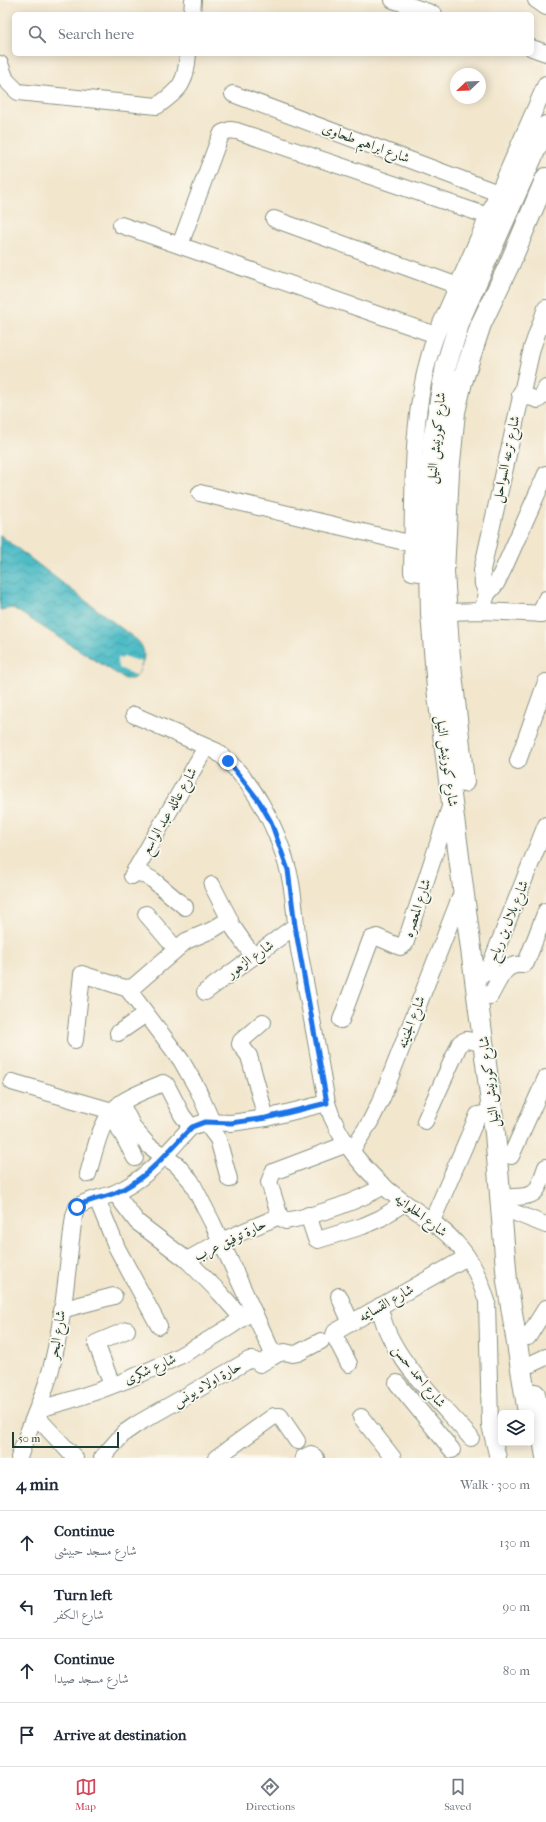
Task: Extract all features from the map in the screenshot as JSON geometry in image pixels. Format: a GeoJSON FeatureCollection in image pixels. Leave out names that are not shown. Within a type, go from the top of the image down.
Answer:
{"type":"FeatureCollection","features":[{"type":"Feature","properties":{"kind":"main road","name":"شارع كورنيش النيل"},"geometry":{"type":"LineString","coordinates":[[546,126],[461,317],[446,366],[442,441],[446,612],[472,860],[510,1156],[512,1204],[528,1338],[538,1360],[546,1457]]}},
{"type":"Feature","properties":{"kind":"main road","name":"شارع كورنيش النيل"},"geometry":{"type":"LineString","coordinates":[[528,1410],[507,1274],[484,1043],[436,682],[429,574],[429,518],[442,441],[455,412],[470,353],[481,324],[510,262],[546,178]]}},
{"type":"Feature","properties":{"kind":"main road"},"geometry":{"type":"LineString","coordinates":[[534,1446],[536,1458]]}},
{"type":"Feature","properties":{"kind":"street"},"geometry":{"type":"LineString","coordinates":[[192,12],[193,0]]}},
{"type":"Feature","properties":{"kind":"street"},"geometry":{"type":"LineString","coordinates":[[393,0],[428,12]]}},
{"type":"Feature","properties":{"kind":"street"},"geometry":{"type":"LineString","coordinates":[[534,49],[546,52]]}},
{"type":"Feature","properties":{"kind":"street"},"geometry":{"type":"LineString","coordinates":[[0,64],[6,80],[18,92],[157,106],[174,94],[187,75],[188,56]]}},
{"type":"Feature","properties":{"kind":"street"},"geometry":{"type":"LineString","coordinates":[[429,574],[412,572],[416,441],[420,403],[428,360],[436,335],[546,84]]}},
{"type":"Feature","properties":{"kind":"street","name":"شارع ابراهيم طحاوى"},"geometry":{"type":"LineString","coordinates":[[233,94],[498,193]]}},
{"type":"Feature","properties":{"kind":"street"},"geometry":{"type":"LineString","coordinates":[[180,245],[218,142],[222,133],[230,130],[488,216]]}},
{"type":"Feature","properties":{"kind":"street"},"geometry":{"type":"LineString","coordinates":[[274,219],[458,286]]}},
{"type":"Feature","properties":{"kind":"street"},"geometry":{"type":"LineString","coordinates":[[121,225],[436,335]]}},
{"type":"Feature","properties":{"kind":"street","name":"شارع ترعه السواحل"},"geometry":{"type":"LineString","coordinates":[[487,594],[483,584],[482,570],[520,394],[532,348],[546,308]]}},
{"type":"Feature","properties":{"kind":"street"},"geometry":{"type":"LineString","coordinates":[[520,394],[538,400],[543,395],[546,388]]}},
{"type":"Feature","properties":{"kind":"street"},"geometry":{"type":"LineString","coordinates":[[482,611],[487,594],[496,584],[504,568],[546,474]]}},
{"type":"Feature","properties":{"kind":"street"},"geometry":{"type":"LineString","coordinates":[[200,493],[413,544]]}},
{"type":"Feature","properties":{"kind":"street"},"geometry":{"type":"LineString","coordinates":[[446,612],[482,611],[543,614],[546,599]]}},
{"type":"Feature","properties":{"kind":"street"},"geometry":{"type":"LineString","coordinates":[[518,761],[546,682]]}},
{"type":"Feature","properties":{"kind":"street","name":"شارع الحلوانيه"},"geometry":{"type":"LineString","coordinates":[[134,715],[216,751],[228,761],[250,788],[271,822],[288,870],[327,1103],[338,1131],[384,1186],[404,1203],[432,1221],[453,1239],[467,1257],[478,1277],[487,1301],[490,1424],[498,1458]]}},
{"type":"Feature","properties":{"kind":"street","name":"شارع عائله عبد الواسع"},"geometry":{"type":"LineString","coordinates":[[185,907],[153,880],[133,873],[206,747]]}},
{"type":"Feature","properties":{"kind":"street","name":"شارع المعصره"},"geometry":{"type":"LineString","coordinates":[[341,1020],[371,939],[377,937],[400,947],[405,944],[452,800]]}},
{"type":"Feature","properties":{"kind":"street","name":"شارع بلال بن رباح"},"geometry":{"type":"LineString","coordinates":[[487,973],[546,825]]}},
{"type":"Feature","properties":{"kind":"street"},"geometry":{"type":"LineString","coordinates":[[212,885],[230,920],[253,956]]}},
{"type":"Feature","properties":{"kind":"street","name":"شارع الجنينه"},"geometry":{"type":"LineString","coordinates":[[350,1147],[370,1122],[382,1098],[463,890]]}},
{"type":"Feature","properties":{"kind":"street"},"geometry":{"type":"LineString","coordinates":[[490,996],[507,968],[514,964],[522,965],[526,962],[546,911]]}},
{"type":"Feature","properties":{"kind":"street"},"geometry":{"type":"LineString","coordinates":[[146,914],[176,949]]}},
{"type":"Feature","properties":{"kind":"street","name":"شارع الزهور"},"geometry":{"type":"LineString","coordinates":[[205,992],[253,956],[295,919]]}},
{"type":"Feature","properties":{"kind":"street"},"geometry":{"type":"LineString","coordinates":[[74,1040],[82,974],[127,988],[135,986],[186,941],[230,920]]}},
{"type":"Feature","properties":{"kind":"street"},"geometry":{"type":"LineString","coordinates":[[127,988],[180,1060],[198,1090],[203,1124]]}},
{"type":"Feature","properties":{"kind":"street"},"geometry":{"type":"LineString","coordinates":[[118,1033],[146,1014]]}},
{"type":"Feature","properties":{"kind":"street"},"geometry":{"type":"LineString","coordinates":[[263,1022],[241,1041],[240,1044],[249,1056],[266,1118]]}},
{"type":"Feature","properties":{"kind":"street"},"geometry":{"type":"LineString","coordinates":[[425,1122],[460,1042],[466,1040],[484,1043]]}},
{"type":"Feature","properties":{"kind":"street"},"geometry":{"type":"LineString","coordinates":[[510,1156],[546,1078]]}},
{"type":"Feature","properties":{"kind":"street"},"geometry":{"type":"LineString","coordinates":[[12,1082],[115,1109],[149,1146],[184,1172],[191,1181],[221,1241],[248,1315],[274,1356]]}},
{"type":"Feature","properties":{"kind":"street"},"geometry":{"type":"LineString","coordinates":[[88,1174],[104,1125],[115,1109],[165,1083],[182,1115],[203,1124],[218,1139],[229,1178]]}},
{"type":"Feature","properties":{"kind":"street"},"geometry":{"type":"LineString","coordinates":[[159,1326],[117,1248],[97,1199],[115,1193],[151,1171],[164,1157],[203,1124],[231,1123],[266,1118],[327,1103]]}},
{"type":"Feature","properties":{"kind":"street"},"geometry":{"type":"LineString","coordinates":[[115,1109],[135,1158]]}},
{"type":"Feature","properties":{"kind":"street"},"geometry":{"type":"LineString","coordinates":[[432,1221],[478,1115],[492,1112]]}},
{"type":"Feature","properties":{"kind":"street"},"geometry":{"type":"LineString","coordinates":[[280,1217],[269,1182],[273,1172],[350,1147]]}},
{"type":"Feature","properties":{"kind":"street"},"geometry":{"type":"LineString","coordinates":[[512,1204],[536,1192],[546,1168]]}},
{"type":"Feature","properties":{"kind":"street","name":"حارة توفيق عرب"},"geometry":{"type":"LineString","coordinates":[[187,1260],[221,1241],[280,1217],[286,1221],[352,1202],[384,1186]]}},
{"type":"Feature","properties":{"kind":"street"},"geometry":{"type":"LineString","coordinates":[[115,1193],[137,1222],[187,1260],[220,1293],[248,1315]]}},
{"type":"Feature","properties":{"kind":"street","name":"شارع البحر"},"geometry":{"type":"LineString","coordinates":[[19,1458],[37,1413],[51,1370],[62,1310],[74,1216],[77,1207],[97,1199]]}},
{"type":"Feature","properties":{"kind":"street"},"geometry":{"type":"LineString","coordinates":[[308,1215],[317,1240],[363,1226],[381,1218],[404,1203]]}},
{"type":"Feature","properties":{"kind":"street"},"geometry":{"type":"LineString","coordinates":[[512,1204],[546,1225]]}},
{"type":"Feature","properties":{"kind":"street","name":"شارع القسايمه"},"geometry":{"type":"LineString","coordinates":[[349,1364],[334,1334],[467,1257]]}},
{"type":"Feature","properties":{"kind":"street"},"geometry":{"type":"LineString","coordinates":[[62,1310],[114,1296]]}},
{"type":"Feature","properties":{"kind":"street"},"geometry":{"type":"LineString","coordinates":[[339,1296],[351,1323]]}},
{"type":"Feature","properties":{"kind":"street","name":"شارع احمد حسن"},"geometry":{"type":"LineString","coordinates":[[380,1306],[385,1329],[399,1354],[471,1438]]}},
{"type":"Feature","properties":{"kind":"street"},"geometry":{"type":"LineString","coordinates":[[528,1338],[546,1308]]}},
{"type":"Feature","properties":{"kind":"street","name":"شارع شكرى"},"geometry":{"type":"LineString","coordinates":[[37,1413],[112,1386],[189,1351],[248,1315]]}},
{"type":"Feature","properties":{"kind":"street"},"geometry":{"type":"LineString","coordinates":[[112,1386],[96,1343],[127,1330]]}},
{"type":"Feature","properties":{"kind":"street","name":"حارة اولاد يونس"},"geometry":{"type":"LineString","coordinates":[[102,1458],[124,1433],[137,1424],[249,1360],[254,1360],[260,1364],[281,1352],[298,1353],[322,1340]]}},
{"type":"Feature","properties":{"kind":"street"},"geometry":{"type":"LineString","coordinates":[[397,1383],[446,1454],[490,1424]]}},
{"type":"Feature","properties":{"kind":"street"},"geometry":{"type":"LineString","coordinates":[[37,1413],[75,1458]]}},
{"type":"Feature","properties":{"kind":"street"},"geometry":{"type":"LineString","coordinates":[[216,1458],[277,1415],[282,1418],[297,1441]]}},
{"type":"Feature","properties":{"kind":"street"},"geometry":{"type":"LineString","coordinates":[[361,1416],[393,1458]]}},
{"type":"Feature","properties":{"kind":"street"},"geometry":{"type":"LineString","coordinates":[[303,1458],[311,1454],[316,1458]]}},
{"type":"Feature","properties":{"kind":"water"},"geometry":{"type":"Polygon","coordinates":[[[0,535],[138,641],[143,650],[144,658],[137,676],[132,679],[125,679],[13,608],[0,610],[0,535]]]}},
{"type":"Feature","properties":{"kind":"pier"},"geometry":{"type":"Polygon","coordinates":[[[123,656],[142,662],[137,676],[119,668],[119,665],[117,664],[118,658],[122,659],[123,656]]]}},
{"type":"Feature","properties":{"kind":"route"},"geometry":{"type":"LineString","coordinates":[[77,1207],[81,1204],[115,1193],[144,1176],[158,1164],[192,1127],[198,1123],[231,1123],[266,1118],[327,1103],[295,926],[295,912],[288,870],[271,822],[250,788],[228,761]]}}]}
